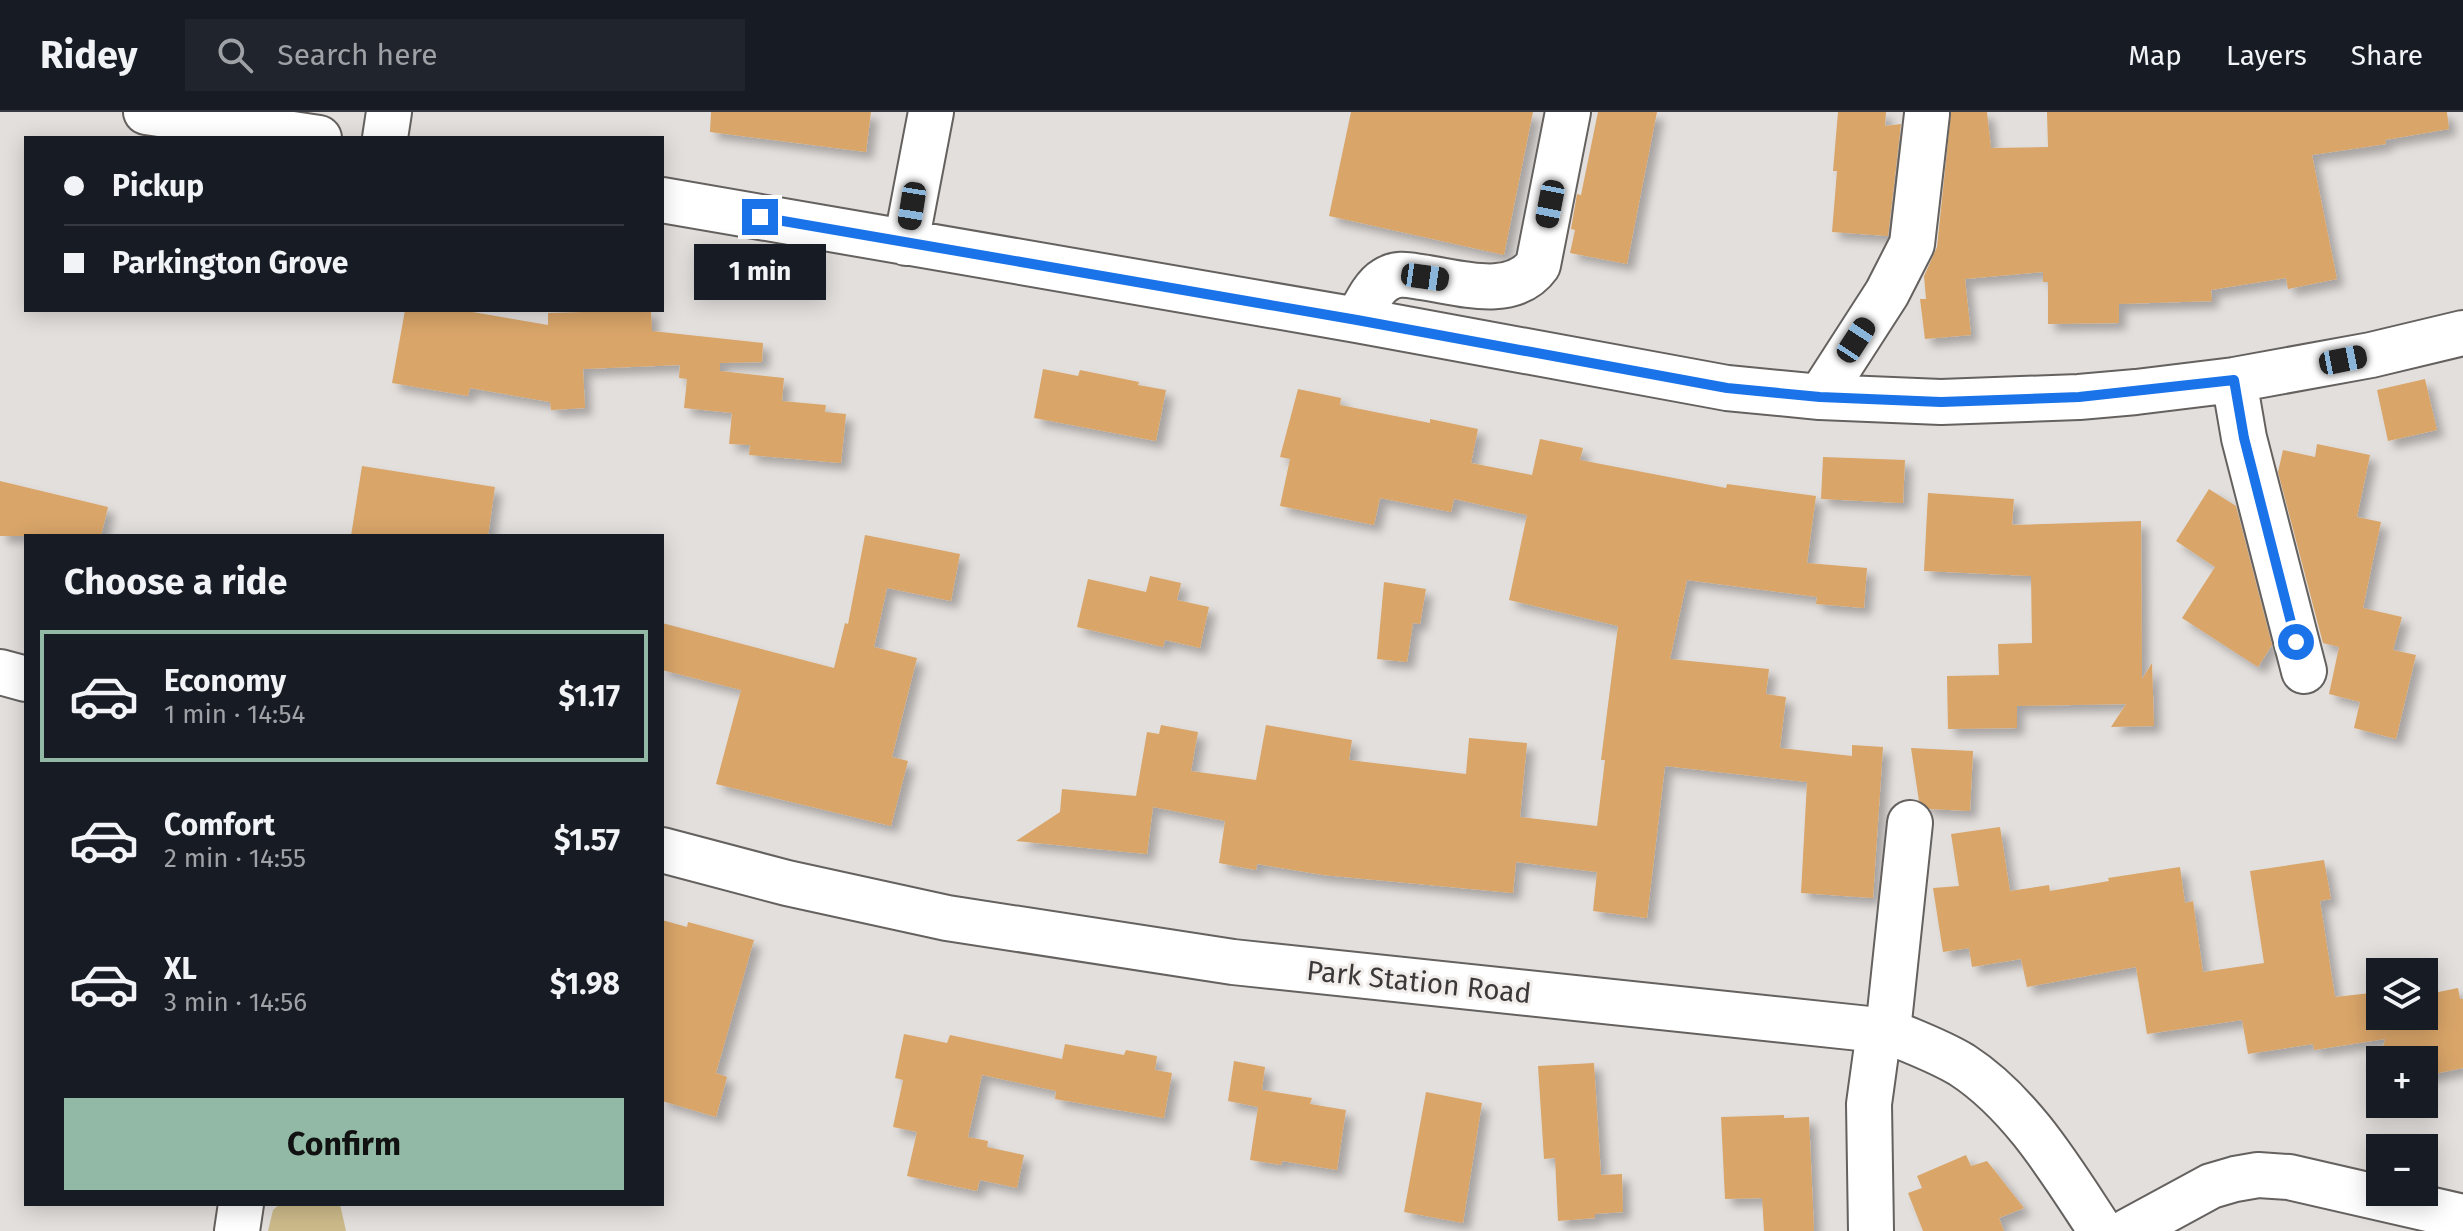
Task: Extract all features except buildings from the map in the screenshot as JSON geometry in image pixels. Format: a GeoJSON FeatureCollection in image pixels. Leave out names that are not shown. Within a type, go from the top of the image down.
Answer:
{"type":"FeatureCollection","features":[{"type":"Feature","properties":{"kind":"street"},"geometry":{"type":"LineString","coordinates":[[146,112],[306,136]]}},
{"type":"Feature","properties":{"kind":"street"},"geometry":{"type":"LineString","coordinates":[[385,136],[389,112]]}},
{"type":"Feature","properties":{"kind":"street"},"geometry":{"type":"LineString","coordinates":[[906,243],[931,112]]}},
{"type":"Feature","properties":{"kind":"street"},"geometry":{"type":"LineString","coordinates":[[1357,320],[1382,281],[1401,274],[1496,287],[1521,281],[1531,275],[1538,265],[1568,112]]}},
{"type":"Feature","properties":{"kind":"street"},"geometry":{"type":"LineString","coordinates":[[1820,397],[1904,265],[1912,244],[1927,114]]}},
{"type":"Feature","properties":{"kind":"street"},"geometry":{"type":"LineString","coordinates":[[664,200],[1357,320],[1727,388],[1820,397],[1941,402],[2048,399],[2136,392],[2234,380],[2371,355],[2463,333]]}},
{"type":"Feature","properties":{"kind":"street"},"geometry":{"type":"LineString","coordinates":[[2234,380],[2244,438],[2304,671]]}},
{"type":"Feature","properties":{"kind":"street"},"geometry":{"type":"LineString","coordinates":[[0,672],[24,678]]}},
{"type":"Feature","properties":{"kind":"street"},"geometry":{"type":"LineString","coordinates":[[1871,1231],[1869,1104],[1884,1031],[1910,823]]}},
{"type":"Feature","properties":{"kind":"street","name":"Park Station Road"},"geometry":{"type":"LineString","coordinates":[[664,851],[787,883],[947,918],[1218,960],[1884,1031],[1961,1065],[1989,1086],[2040,1144],[2101,1231]]}},
{"type":"Feature","properties":{"kind":"street"},"geometry":{"type":"LineString","coordinates":[[2128,1231],[2211,1186],[2258,1175],[2289,1177],[2463,1217]]}},
{"type":"Feature","properties":{"kind":"street"},"geometry":{"type":"LineString","coordinates":[[237,1231],[241,1206]]}},
{"type":"Feature","properties":{"kind":"shaded area"},"geometry":{"type":"Polygon","coordinates":[[[278,1206],[340,1206],[346,1231],[268,1231],[273,1210],[278,1206]]]}},
{"type":"Feature","properties":{"kind":"route"},"geometry":{"type":"LineString","coordinates":[[760,217],[1357,320],[1727,388],[1820,397],[1941,402],[2079,397],[2234,380],[2244,438],[2296,642]]}}]}
